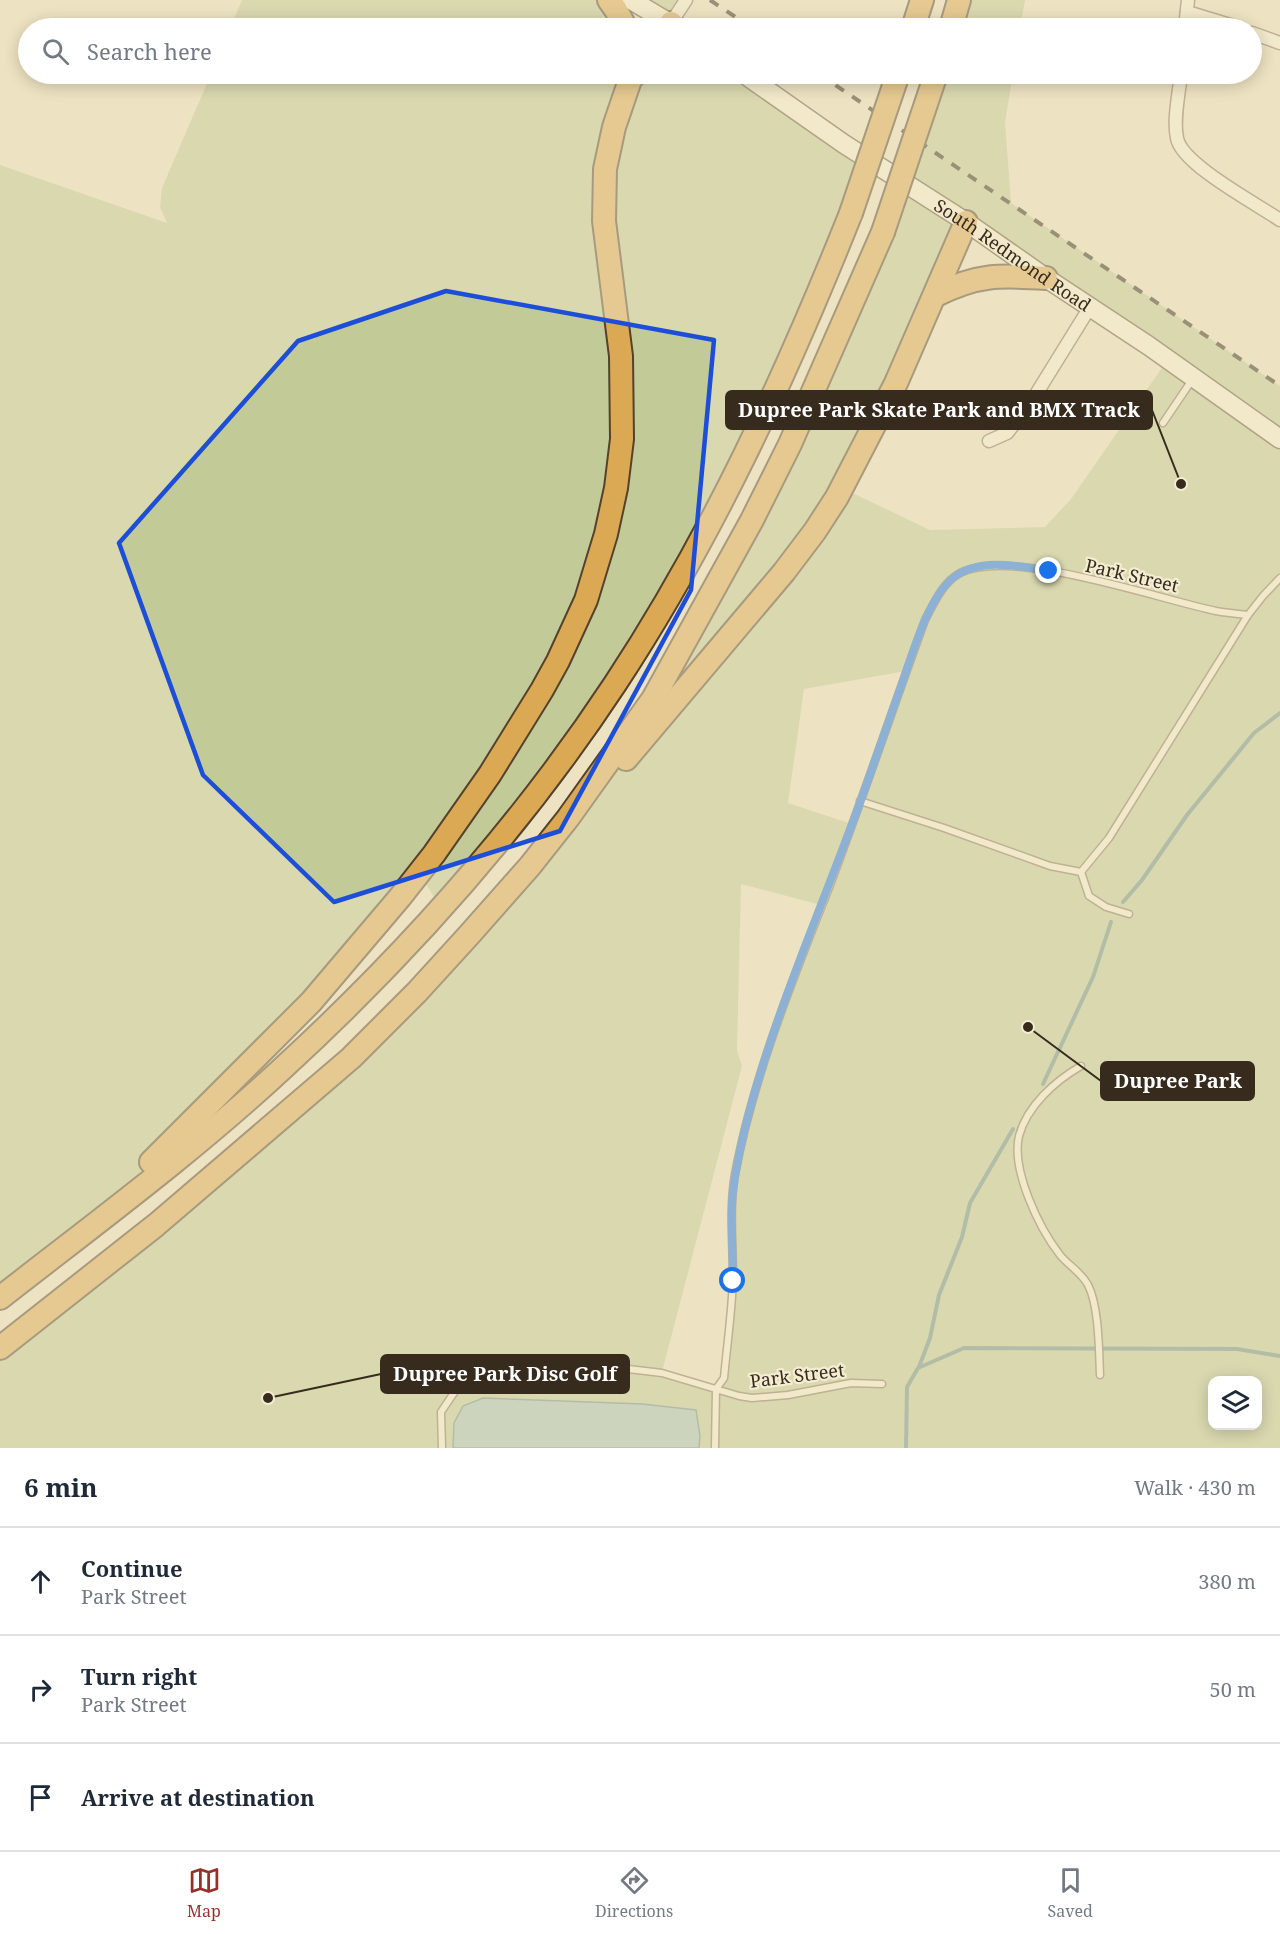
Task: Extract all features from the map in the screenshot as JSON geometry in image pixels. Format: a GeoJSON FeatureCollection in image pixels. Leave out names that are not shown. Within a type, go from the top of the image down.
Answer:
{"type":"FeatureCollection","features":[{"type":"Feature","properties":{"kind":"highway"},"geometry":{"type":"LineString","coordinates":[[609,0],[620,18]]}},
{"type":"Feature","properties":{"kind":"highway"},"geometry":{"type":"LineString","coordinates":[[954,18],[959,0]]}},
{"type":"Feature","properties":{"kind":"highway"},"geometry":{"type":"LineString","coordinates":[[86,1230],[311,1002],[401,896],[434,854],[490,774],[558,661],[586,600],[595,574],[606,534],[620,459],[621,356],[604,221],[605,169],[614,127],[629,84]]}},
{"type":"Feature","properties":{"kind":"highway"},"geometry":{"type":"LineString","coordinates":[[0,1298],[229,1115],[282,1069],[338,1016],[441,909],[533,797],[615,684],[724,497],[792,355],[851,213],[894,84]]}},
{"type":"Feature","properties":{"kind":"highway"},"geometry":{"type":"LineString","coordinates":[[0,1348],[156,1225],[351,1058],[417,992],[530,866],[612,759],[653,699],[752,520],[790,444],[843,328],[883,232],[933,84]]}},
{"type":"Feature","properties":{"kind":"highway"},"geometry":{"type":"LineString","coordinates":[[568,818],[634,750],[784,572],[837,497],[896,383],[966,222]]}},
{"type":"Feature","properties":{"kind":"highway"},"geometry":{"type":"LineString","coordinates":[[936,295],[977,278],[1011,275],[1046,278]]}},
{"type":"Feature","properties":{"kind":"street"},"geometry":{"type":"LineString","coordinates":[[631,0],[658,18]]}},
{"type":"Feature","properties":{"kind":"street"},"geometry":{"type":"LineString","coordinates":[[677,18],[686,0]]}},
{"type":"Feature","properties":{"kind":"street"},"geometry":{"type":"LineString","coordinates":[[1188,6],[1216,18]]}},
{"type":"Feature","properties":{"kind":"street"},"geometry":{"type":"LineString","coordinates":[[1262,37],[1280,43]]}},
{"type":"Feature","properties":{"kind":"street","name":"South Redmond Road"},"geometry":{"type":"LineString","coordinates":[[758,84],[844,144],[966,222],[1194,377],[1280,439]]}},
{"type":"Feature","properties":{"kind":"street"},"geometry":{"type":"LineString","coordinates":[[1180,84],[1176,129],[1179,147],[1193,163],[1280,220]]}},
{"type":"Feature","properties":{"kind":"street"},"geometry":{"type":"LineString","coordinates":[[989,441],[1007,433],[1030,404],[1090,308]]}},
{"type":"Feature","properties":{"kind":"lane"},"geometry":{"type":"LineString","coordinates":[[1163,423],[1194,377]]}},
{"type":"Feature","properties":{"kind":"lane","name":"Park Street"},"geometry":{"type":"LineString","coordinates":[[715,1448],[716,1389],[724,1378],[733,1281],[732,1203],[744,1132],[762,1067],[925,620],[944,587],[960,573],[983,567],[1018,566],[1110,584],[1218,612],[1248,615]]}},
{"type":"Feature","properties":{"kind":"lane"},"geometry":{"type":"LineString","coordinates":[[1081,872],[1109,838],[1248,615],[1280,578]]}},
{"type":"Feature","properties":{"kind":"lane"},"geometry":{"type":"LineString","coordinates":[[860,801],[1050,866],[1081,872]]}},
{"type":"Feature","properties":{"kind":"lane"},"geometry":{"type":"LineString","coordinates":[[1081,872],[1089,896],[1106,907],[1130,914]]}},
{"type":"Feature","properties":{"kind":"lane"},"geometry":{"type":"LineString","coordinates":[[1081,1066],[1063,1077],[1028,1113],[1019,1137],[1018,1161],[1032,1210],[1060,1255],[1088,1284],[1095,1313],[1100,1375]]}},
{"type":"Feature","properties":{"kind":"lane","name":"Park Street"},"geometry":{"type":"LineString","coordinates":[[442,1448],[441,1412],[464,1378],[522,1362],[603,1366],[662,1373],[753,1398],[788,1395],[851,1383],[882,1384]]}},
{"type":"Feature","properties":{"kind":"highlighted area"},"geometry":{"type":"Polygon","coordinates":[[[446,291],[714,340],[691,590],[560,831],[334,902],[203,775],[119,543],[298,341],[446,291]]]}},
{"type":"Feature","properties":{"kind":"green space"},"geometry":{"type":"Polygon","coordinates":[[[242,0],[609,0],[620,18],[234,18],[242,0]]]}},
{"type":"Feature","properties":{"kind":"green space"},"geometry":{"type":"Polygon","coordinates":[[[631,0],[686,0],[674,18],[662,18],[631,0]]]}},
{"type":"Feature","properties":{"kind":"green space"},"geometry":{"type":"Polygon","coordinates":[[[959,0],[1025,0],[1022,18],[954,18],[959,0]]]}},
{"type":"Feature","properties":{"kind":"green space"},"geometry":{"type":"Polygon","coordinates":[[[207,84],[759,84],[870,160],[671,591],[441,909],[419,872],[86,1230],[0,1298],[0,165],[167,223],[160,207],[162,188],[207,84]]]}},
{"type":"Feature","properties":{"kind":"green space"},"geometry":{"type":"Polygon","coordinates":[[[932,84],[1011,84],[1005,122],[1011,203],[1280,386],[1280,1448],[0,1448],[0,1348],[417,992],[653,699],[790,444],[932,84]],[[966,223],[842,488],[930,530],[1045,527],[1071,499],[1168,359],[966,223]],[[906,671],[804,689],[788,803],[852,824],[906,671]],[[741,884],[737,1051],[742,1066],[662,1372],[716,1388],[724,1378],[733,1281],[735,1176],[762,1067],[821,905],[741,884]]]}},
{"type":"Feature","properties":{"kind":"water"},"geometry":{"type":"Polygon","coordinates":[[[483,1398],[642,1404],[696,1410],[700,1436],[699,1448],[453,1448],[454,1423],[463,1406],[483,1398]]]}},
{"type":"Feature","properties":{"kind":"waterway"},"geometry":{"type":"LineString","coordinates":[[1123,902],[1142,880],[1187,815],[1254,733],[1280,713]]}},
{"type":"Feature","properties":{"kind":"waterway"},"geometry":{"type":"LineString","coordinates":[[1043,1084],[1093,977],[1111,922]]}},
{"type":"Feature","properties":{"kind":"waterway"},"geometry":{"type":"LineString","coordinates":[[919,1367],[930,1338],[939,1295],[962,1237],[970,1203],[1013,1129]]}},
{"type":"Feature","properties":{"kind":"waterway"},"geometry":{"type":"LineString","coordinates":[[906,1448],[907,1387],[918,1368],[964,1348],[1237,1349],[1280,1356]]}},
{"type":"Feature","properties":{"kind":"railway"},"geometry":{"type":"LineString","coordinates":[[710,0],[737,18]]}},
{"type":"Feature","properties":{"kind":"railway"},"geometry":{"type":"LineString","coordinates":[[834,84],[1280,386]]}},
{"type":"Feature","properties":{"kind":"place","name":"Dupree Park Skate Park and BMX Track"},"geometry":{"type":"Point","coordinates":[1181,484]}},
{"type":"Feature","properties":{"kind":"place","name":"Dupree Park"},"geometry":{"type":"Point","coordinates":[1028,1027]}},
{"type":"Feature","properties":{"kind":"place","name":"Dupree Park Disc Golf"},"geometry":{"type":"Point","coordinates":[268,1398]}},
{"type":"Feature","properties":{"kind":"route"},"geometry":{"type":"LineString","coordinates":[[733,1281],[732,1203],[735,1176],[744,1132],[762,1067],[925,620],[944,587],[960,573],[992,566],[1018,566],[1049,571]]}}]}
